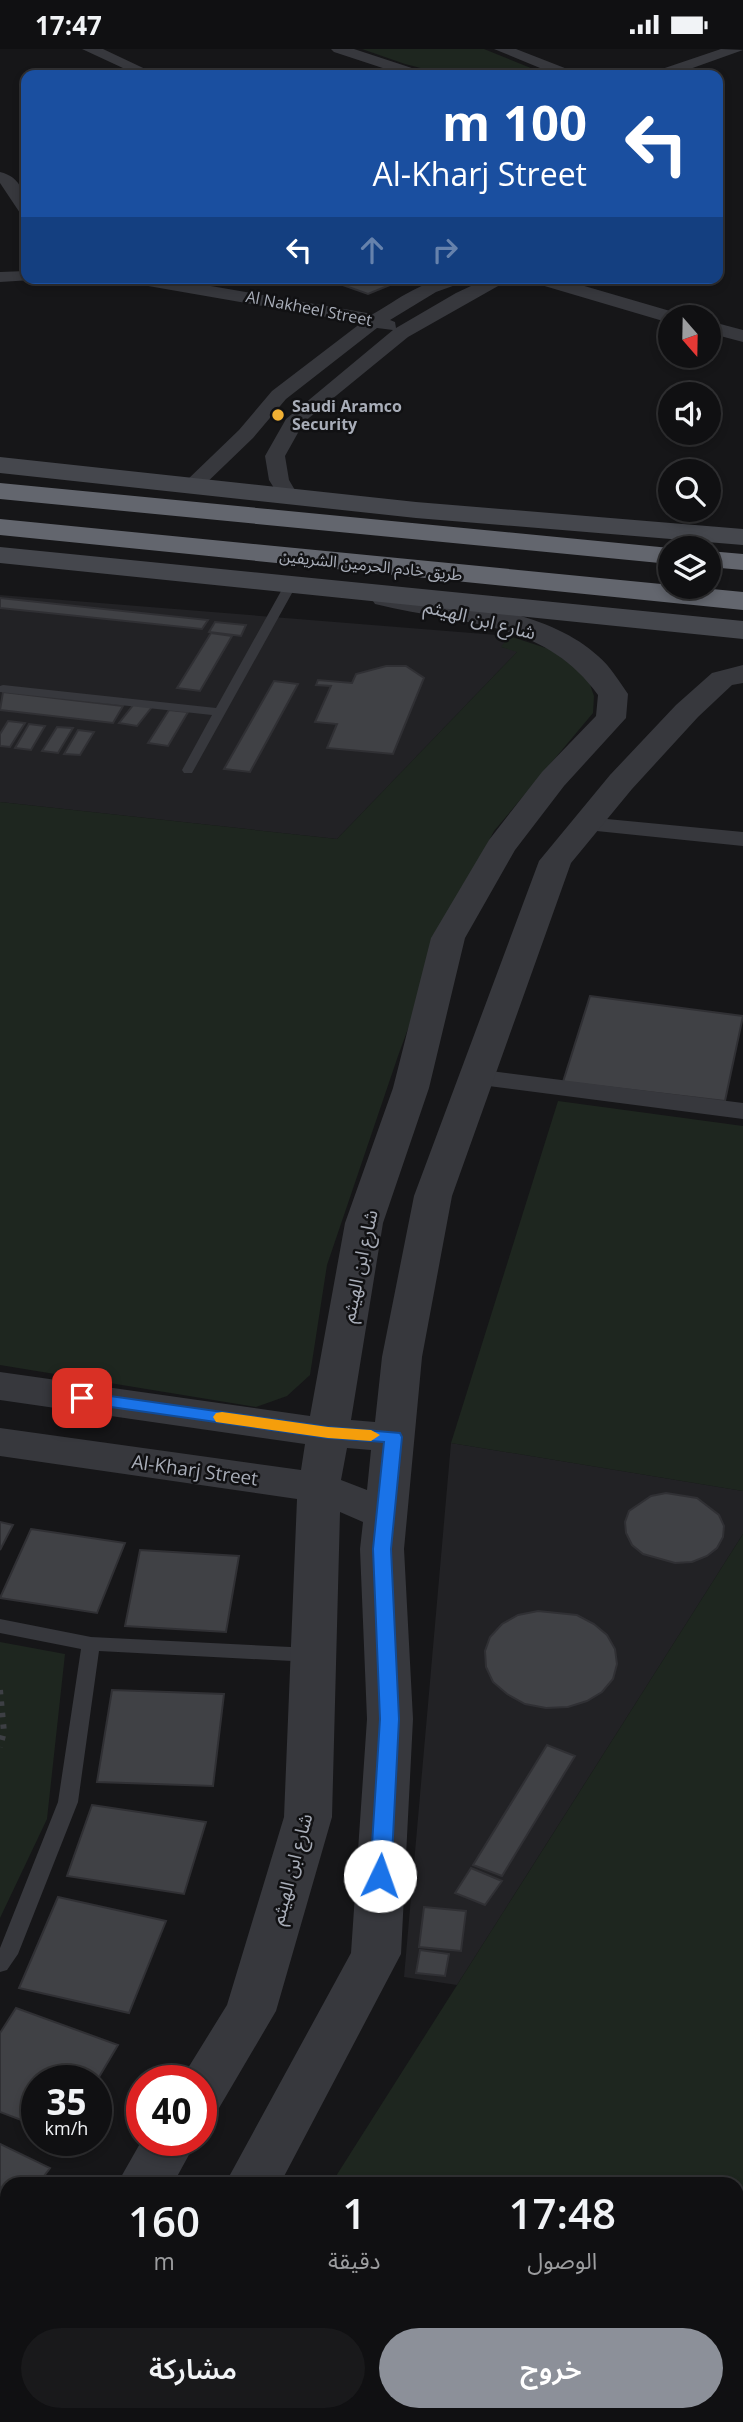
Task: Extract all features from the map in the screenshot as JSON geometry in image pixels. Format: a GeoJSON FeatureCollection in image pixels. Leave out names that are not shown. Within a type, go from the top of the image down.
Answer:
{"type":"FeatureCollection","features":[{"type":"Feature","properties":{"kind":"highway","name":"طريق خادم الحرمين الشريفين"},"geometry":{"type":"LineString","coordinates":[[0,491],[658,555]]}},
{"type":"Feature","properties":{"kind":"highway","name":"طريق خادم الحرمين الشريفين"},"geometry":{"type":"LineString","coordinates":[[0,527],[743,601]]}},
{"type":"Feature","properties":{"kind":"highway"},"geometry":{"type":"LineString","coordinates":[[721,560],[743,562]]}},
{"type":"Feature","properties":{"kind":"main road"},"geometry":{"type":"LineString","coordinates":[[0,465],[416,510],[743,537]]}},
{"type":"Feature","properties":{"kind":"main road"},"geometry":{"type":"LineString","coordinates":[[0,555],[743,630]]}},
{"type":"Feature","properties":{"kind":"main road"},"geometry":{"type":"LineString","coordinates":[[565,612],[743,641]]}},
{"type":"Feature","properties":{"kind":"street"},"geometry":{"type":"LineString","coordinates":[[90,49],[138,70]]}},
{"type":"Feature","properties":{"kind":"street"},"geometry":{"type":"LineString","coordinates":[[339,49],[404,70]]}},
{"type":"Feature","properties":{"kind":"street"},"geometry":{"type":"LineString","coordinates":[[502,49],[557,70]]}},
{"type":"Feature","properties":{"kind":"street"},"geometry":{"type":"LineString","coordinates":[[674,70],[736,49]]}},
{"type":"Feature","properties":{"kind":"street"},"geometry":{"type":"LineString","coordinates":[[0,177],[8,180],[21,201]]}},
{"type":"Feature","properties":{"kind":"street"},"geometry":{"type":"LineString","coordinates":[[0,277],[21,276]]}},
{"type":"Feature","properties":{"kind":"street","name":"Al Nakheel Street"},"geometry":{"type":"LineString","coordinates":[[166,284],[376,320],[401,333]]}},
{"type":"Feature","properties":{"kind":"street"},"geometry":{"type":"LineString","coordinates":[[192,486],[246,434],[279,395],[376,320],[441,284]]}},
{"type":"Feature","properties":{"kind":"street"},"geometry":{"type":"LineString","coordinates":[[289,497],[279,480],[275,456],[296,419],[401,333],[462,297],[490,284]]}},
{"type":"Feature","properties":{"kind":"street"},"geometry":{"type":"LineString","coordinates":[[557,284],[658,313]]}},
{"type":"Feature","properties":{"kind":"street"},"geometry":{"type":"LineString","coordinates":[[721,330],[743,336]]}},
{"type":"Feature","properties":{"kind":"street","name":"شارع ابن الهيثم"},"geometry":{"type":"LineString","coordinates":[[217,2066],[251,2011],[308,1817],[319,1487],[364,1223],[411,1089],[448,938],[500,846],[553,779],[611,718],[613,694],[588,661],[553,638],[489,618],[346,590]]}},
{"type":"Feature","properties":{"kind":"street"},"geometry":{"type":"LineString","coordinates":[[257,2177],[376,1954],[390,1719],[382,1549],[402,1357],[433,1196],[555,861],[621,782],[687,711],[722,679],[743,674]]}},
{"type":"Feature","properties":{"kind":"street"},"geometry":{"type":"LineString","coordinates":[[586,824],[743,839]]}},
{"type":"Feature","properties":{"kind":"street"},"geometry":{"type":"LineString","coordinates":[[475,1077],[743,1111]]}},
{"type":"Feature","properties":{"kind":"street"},"geometry":{"type":"LineString","coordinates":[[0,1386],[328,1433],[394,1437]]}},
{"type":"Feature","properties":{"kind":"street","name":"Al-Kharj Street"},"geometry":{"type":"LineString","coordinates":[[0,1442],[319,1487],[385,1514]]}},
{"type":"Feature","properties":{"kind":"street"},"geometry":{"type":"LineString","coordinates":[[148,2177],[161,2156]]}},
{"type":"Feature","properties":{"kind":"lane"},"geometry":{"type":"LineString","coordinates":[[188,770],[290,585]]}},
{"type":"Feature","properties":{"kind":"lane"},"geometry":{"type":"LineString","coordinates":[[3,689],[222,712]]}},
{"type":"Feature","properties":{"kind":"lane"},"geometry":{"type":"LineString","coordinates":[[0,1626],[91,1644],[313,1656]]}},
{"type":"Feature","properties":{"kind":"lane"},"geometry":{"type":"LineString","coordinates":[[0,1964],[8,1954],[68,1802],[91,1644]]}},
{"type":"Feature","properties":{"kind":"path"},"geometry":{"type":"LineString","coordinates":[[0,1690],[4,1732],[0,1747]]}},
{"type":"Feature","properties":{"kind":"shaded area"},"geometry":{"type":"Polygon","coordinates":[[[362,49],[484,49],[536,70],[428,70],[362,49]]]}},
{"type":"Feature","properties":{"kind":"shaded area"},"geometry":{"type":"Polygon","coordinates":[[[0,595],[509,636],[502,647],[518,651],[337,839],[0,802],[0,595]]]}},
{"type":"Feature","properties":{"kind":"shaded area"},"geometry":{"type":"Polygon","coordinates":[[[509,636],[549,649],[587,676],[594,696],[593,713],[494,831],[450,914],[398,1056],[327,1265],[310,1375],[287,1396],[256,1407],[0,1365],[0,802],[337,839],[517,652],[501,647],[509,636]]]}},
{"type":"Feature","properties":{"kind":"shaded area"},"geometry":{"type":"Polygon","coordinates":[[[558,1101],[743,1126],[743,1491],[451,1443],[558,1101]]]}},
{"type":"Feature","properties":{"kind":"shaded area"},"geometry":{"type":"Polygon","coordinates":[[[451,1443],[743,1491],[743,1534],[457,1985],[404,1977],[451,1443]]]}},
{"type":"Feature","properties":{"kind":"shaded area"},"geometry":{"type":"Polygon","coordinates":[[[743,1534],[743,2177],[335,2177],[743,1534]]]}},
{"type":"Feature","properties":{"kind":"shaded area"},"geometry":{"type":"Polygon","coordinates":[[[0,1642],[65,1654],[47,1819],[0,1918],[0,1642]]]}},
{"type":"Feature","properties":{"kind":"building"},"geometry":{"type":"Polygon","coordinates":[[[340,284],[392,284],[368,294],[340,284]]]}},
{"type":"Feature","properties":{"kind":"building"},"geometry":{"type":"Polygon","coordinates":[[[0,598],[208,620],[202,629],[0,608],[0,598]]]}},
{"type":"Feature","properties":{"kind":"building"},"geometry":{"type":"Polygon","coordinates":[[[215,622],[246,625],[241,636],[209,632],[215,622]]]}},
{"type":"Feature","properties":{"kind":"building"},"geometry":{"type":"Polygon","coordinates":[[[211,633],[232,636],[200,691],[177,688],[211,633]]]}},
{"type":"Feature","properties":{"kind":"building"},"geometry":{"type":"Polygon","coordinates":[[[386,666],[406,666],[424,678],[393,754],[327,748],[337,724],[315,722],[331,686],[316,685],[318,680],[352,683],[356,674],[386,666]]]}},
{"type":"Feature","properties":{"kind":"building"},"geometry":{"type":"Polygon","coordinates":[[[274,681],[298,684],[250,772],[224,769],[274,681]]]}},
{"type":"Feature","properties":{"kind":"building"},"geometry":{"type":"Polygon","coordinates":[[[3,692],[123,706],[113,723],[0,710],[3,692]]]}},
{"type":"Feature","properties":{"kind":"building"},"geometry":{"type":"Polygon","coordinates":[[[134,704],[152,707],[137,726],[119,723],[134,704]]]}},
{"type":"Feature","properties":{"kind":"building"},"geometry":{"type":"Polygon","coordinates":[[[169,710],[188,712],[168,746],[148,743],[169,710]]]}},
{"type":"Feature","properties":{"kind":"building"},"geometry":{"type":"Polygon","coordinates":[[[8,721],[25,723],[10,747],[0,746],[0,734],[8,721]]]}},
{"type":"Feature","properties":{"kind":"building"},"geometry":{"type":"Polygon","coordinates":[[[29,724],[45,726],[31,750],[15,748],[29,724]]]}},
{"type":"Feature","properties":{"kind":"building"},"geometry":{"type":"Polygon","coordinates":[[[57,727],[73,728],[58,753],[42,751],[57,727]]]}},
{"type":"Feature","properties":{"kind":"building"},"geometry":{"type":"Polygon","coordinates":[[[78,730],[94,732],[80,755],[64,754],[78,730]]]}},
{"type":"Feature","properties":{"kind":"building"},"geometry":{"type":"Polygon","coordinates":[[[590,996],[743,1016],[725,1101],[563,1082],[590,996]]]}},
{"type":"Feature","properties":{"kind":"building"},"geometry":{"type":"Polygon","coordinates":[[[666,1493],[697,1498],[719,1515],[724,1526],[723,1537],[717,1548],[707,1556],[692,1562],[675,1563],[643,1554],[632,1545],[626,1533],[625,1522],[629,1511],[651,1496],[666,1493]]]}},
{"type":"Feature","properties":{"kind":"building"},"geometry":{"type":"Polygon","coordinates":[[[0,1522],[13,1525],[0,1550],[0,1522]]]}},
{"type":"Feature","properties":{"kind":"building"},"geometry":{"type":"Polygon","coordinates":[[[31,1529],[125,1543],[97,1613],[0,1598],[31,1529]]]}},
{"type":"Feature","properties":{"kind":"building"},"geometry":{"type":"Polygon","coordinates":[[[140,1550],[239,1556],[226,1632],[125,1626],[140,1550]]]}},
{"type":"Feature","properties":{"kind":"building"},"geometry":{"type":"Polygon","coordinates":[[[538,1611],[577,1615],[607,1635],[615,1649],[617,1664],[613,1679],[602,1692],[587,1701],[568,1707],[546,1708],[525,1704],[493,1682],[486,1667],[485,1651],[490,1637],[502,1624],[518,1615],[538,1611]]]}},
{"type":"Feature","properties":{"kind":"building"},"geometry":{"type":"Polygon","coordinates":[[[112,1690],[224,1694],[213,1786],[97,1782],[112,1690]]]}},
{"type":"Feature","properties":{"kind":"building"},"geometry":{"type":"Polygon","coordinates":[[[547,1745],[575,1756],[502,1876],[473,1865],[547,1745]]]}},
{"type":"Feature","properties":{"kind":"building"},"geometry":{"type":"Polygon","coordinates":[[[92,1805],[206,1822],[184,1894],[67,1876],[92,1805]]]}},
{"type":"Feature","properties":{"kind":"building"},"geometry":{"type":"Polygon","coordinates":[[[471,1868],[502,1881],[485,1905],[455,1893],[471,1868]]]}},
{"type":"Feature","properties":{"kind":"building"},"geometry":{"type":"Polygon","coordinates":[[[58,1897],[166,1921],[129,2013],[19,1988],[58,1897]]]}},
{"type":"Feature","properties":{"kind":"building"},"geometry":{"type":"Polygon","coordinates":[[[424,1907],[466,1911],[461,1951],[419,1947],[424,1907]]]}},
{"type":"Feature","properties":{"kind":"building"},"geometry":{"type":"Polygon","coordinates":[[[420,1950],[449,1954],[445,1976],[416,1973],[420,1950]]]}},
{"type":"Feature","properties":{"kind":"building"},"geometry":{"type":"Polygon","coordinates":[[[16,2008],[118,2045],[106,2065],[21,2065],[21,2120],[0,2112],[0,2033],[16,2008]]]}},
{"type":"Feature","properties":{"kind":"building"},"geometry":{"type":"Polygon","coordinates":[[[0,2144],[50,2168],[43,2177],[0,2177],[0,2144]]]}},
{"type":"Feature","properties":{"kind":"slow traffic"},"geometry":{"type":"LineString","coordinates":[[222,1417],[328,1433],[371,1435]]}},
{"type":"Feature","properties":{"kind":"place","name":"Saudi Aramco Security"},"geometry":{"type":"Point","coordinates":[278,415]}},
{"type":"Feature","properties":{"kind":"route"},"geometry":{"type":"LineString","coordinates":[[82,1398],[328,1433],[394,1437],[382,1549],[390,1719],[380,1876]]}}]}
